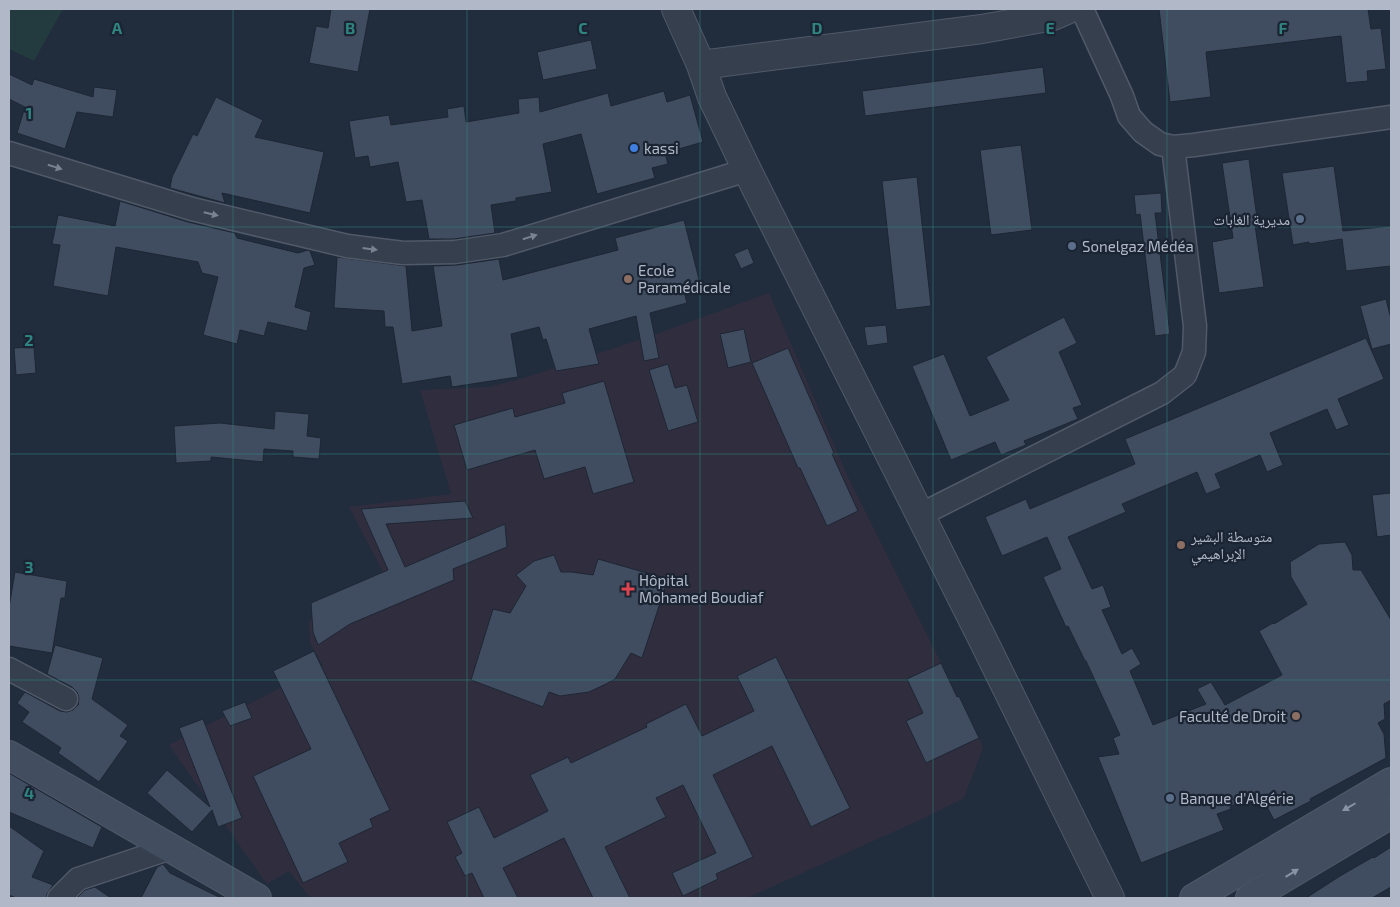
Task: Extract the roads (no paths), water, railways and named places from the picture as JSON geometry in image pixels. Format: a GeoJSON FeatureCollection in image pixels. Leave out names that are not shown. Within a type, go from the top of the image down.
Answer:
{"type":"FeatureCollection","features":[{"type":"Feature","properties":{"kind":"main road"},"geometry":{"type":"LineString","coordinates":[[9,755],[257,898]]}},
{"type":"Feature","properties":{"kind":"main road"},"geometry":{"type":"LineString","coordinates":[[1194,898],[1391,782]]}},
{"type":"Feature","properties":{"kind":"main road"},"geometry":{"type":"LineString","coordinates":[[1250,898],[1391,814]]}},
{"type":"Feature","properties":{"kind":"street"},"geometry":{"type":"LineString","coordinates":[[676,9],[701,65],[712,97],[747,170],[1110,898]]}},
{"type":"Feature","properties":{"kind":"street"},"geometry":{"type":"LineString","coordinates":[[701,65],[982,29],[1053,16],[1069,9]]}},
{"type":"Feature","properties":{"kind":"street"},"geometry":{"type":"LineString","coordinates":[[1082,9],[1122,96],[1129,116],[1143,132],[1160,144],[1173,147],[1194,145],[1391,117]]}},
{"type":"Feature","properties":{"kind":"street"},"geometry":{"type":"LineString","coordinates":[[920,515],[1162,393],[1185,374],[1194,352],[1195,326],[1173,147]]}},
{"type":"Feature","properties":{"kind":"street"},"geometry":{"type":"LineString","coordinates":[[9,153],[192,209],[346,246],[402,253],[455,252],[503,245],[747,170]]}},
{"type":"Feature","properties":{"kind":"street"},"geometry":{"type":"LineString","coordinates":[[9,669],[66,699]]}},
{"type":"Feature","properties":{"kind":"street"},"geometry":{"type":"LineString","coordinates":[[59,898],[78,879],[171,848]]}},
{"type":"Feature","properties":{"kind":"place","name":"kassi"},"geometry":{"type":"Point","coordinates":[634,148]}},
{"type":"Feature","properties":{"kind":"place","name":"مديرية الغابات"},"geometry":{"type":"Point","coordinates":[1300,219]}},
{"type":"Feature","properties":{"kind":"place","name":"Sonelgaz Médéa"},"geometry":{"type":"Point","coordinates":[1072,246]}},
{"type":"Feature","properties":{"kind":"place","name":"Ecole Paramédicale"},"geometry":{"type":"Point","coordinates":[628,279]}},
{"type":"Feature","properties":{"kind":"place","name":"متوسطة البشير الإبراهيمي"},"geometry":{"type":"Point","coordinates":[1181,545]}},
{"type":"Feature","properties":{"kind":"place","name":"Hôpital Mohamed Boudiaf"},"geometry":{"type":"Point","coordinates":[628,589]}},
{"type":"Feature","properties":{"kind":"place","name":"Faculté de Droit"},"geometry":{"type":"Point","coordinates":[1296,716]}},
{"type":"Feature","properties":{"kind":"place","name":"Banque d'Algérie"},"geometry":{"type":"Point","coordinates":[1170,798]}}]}
